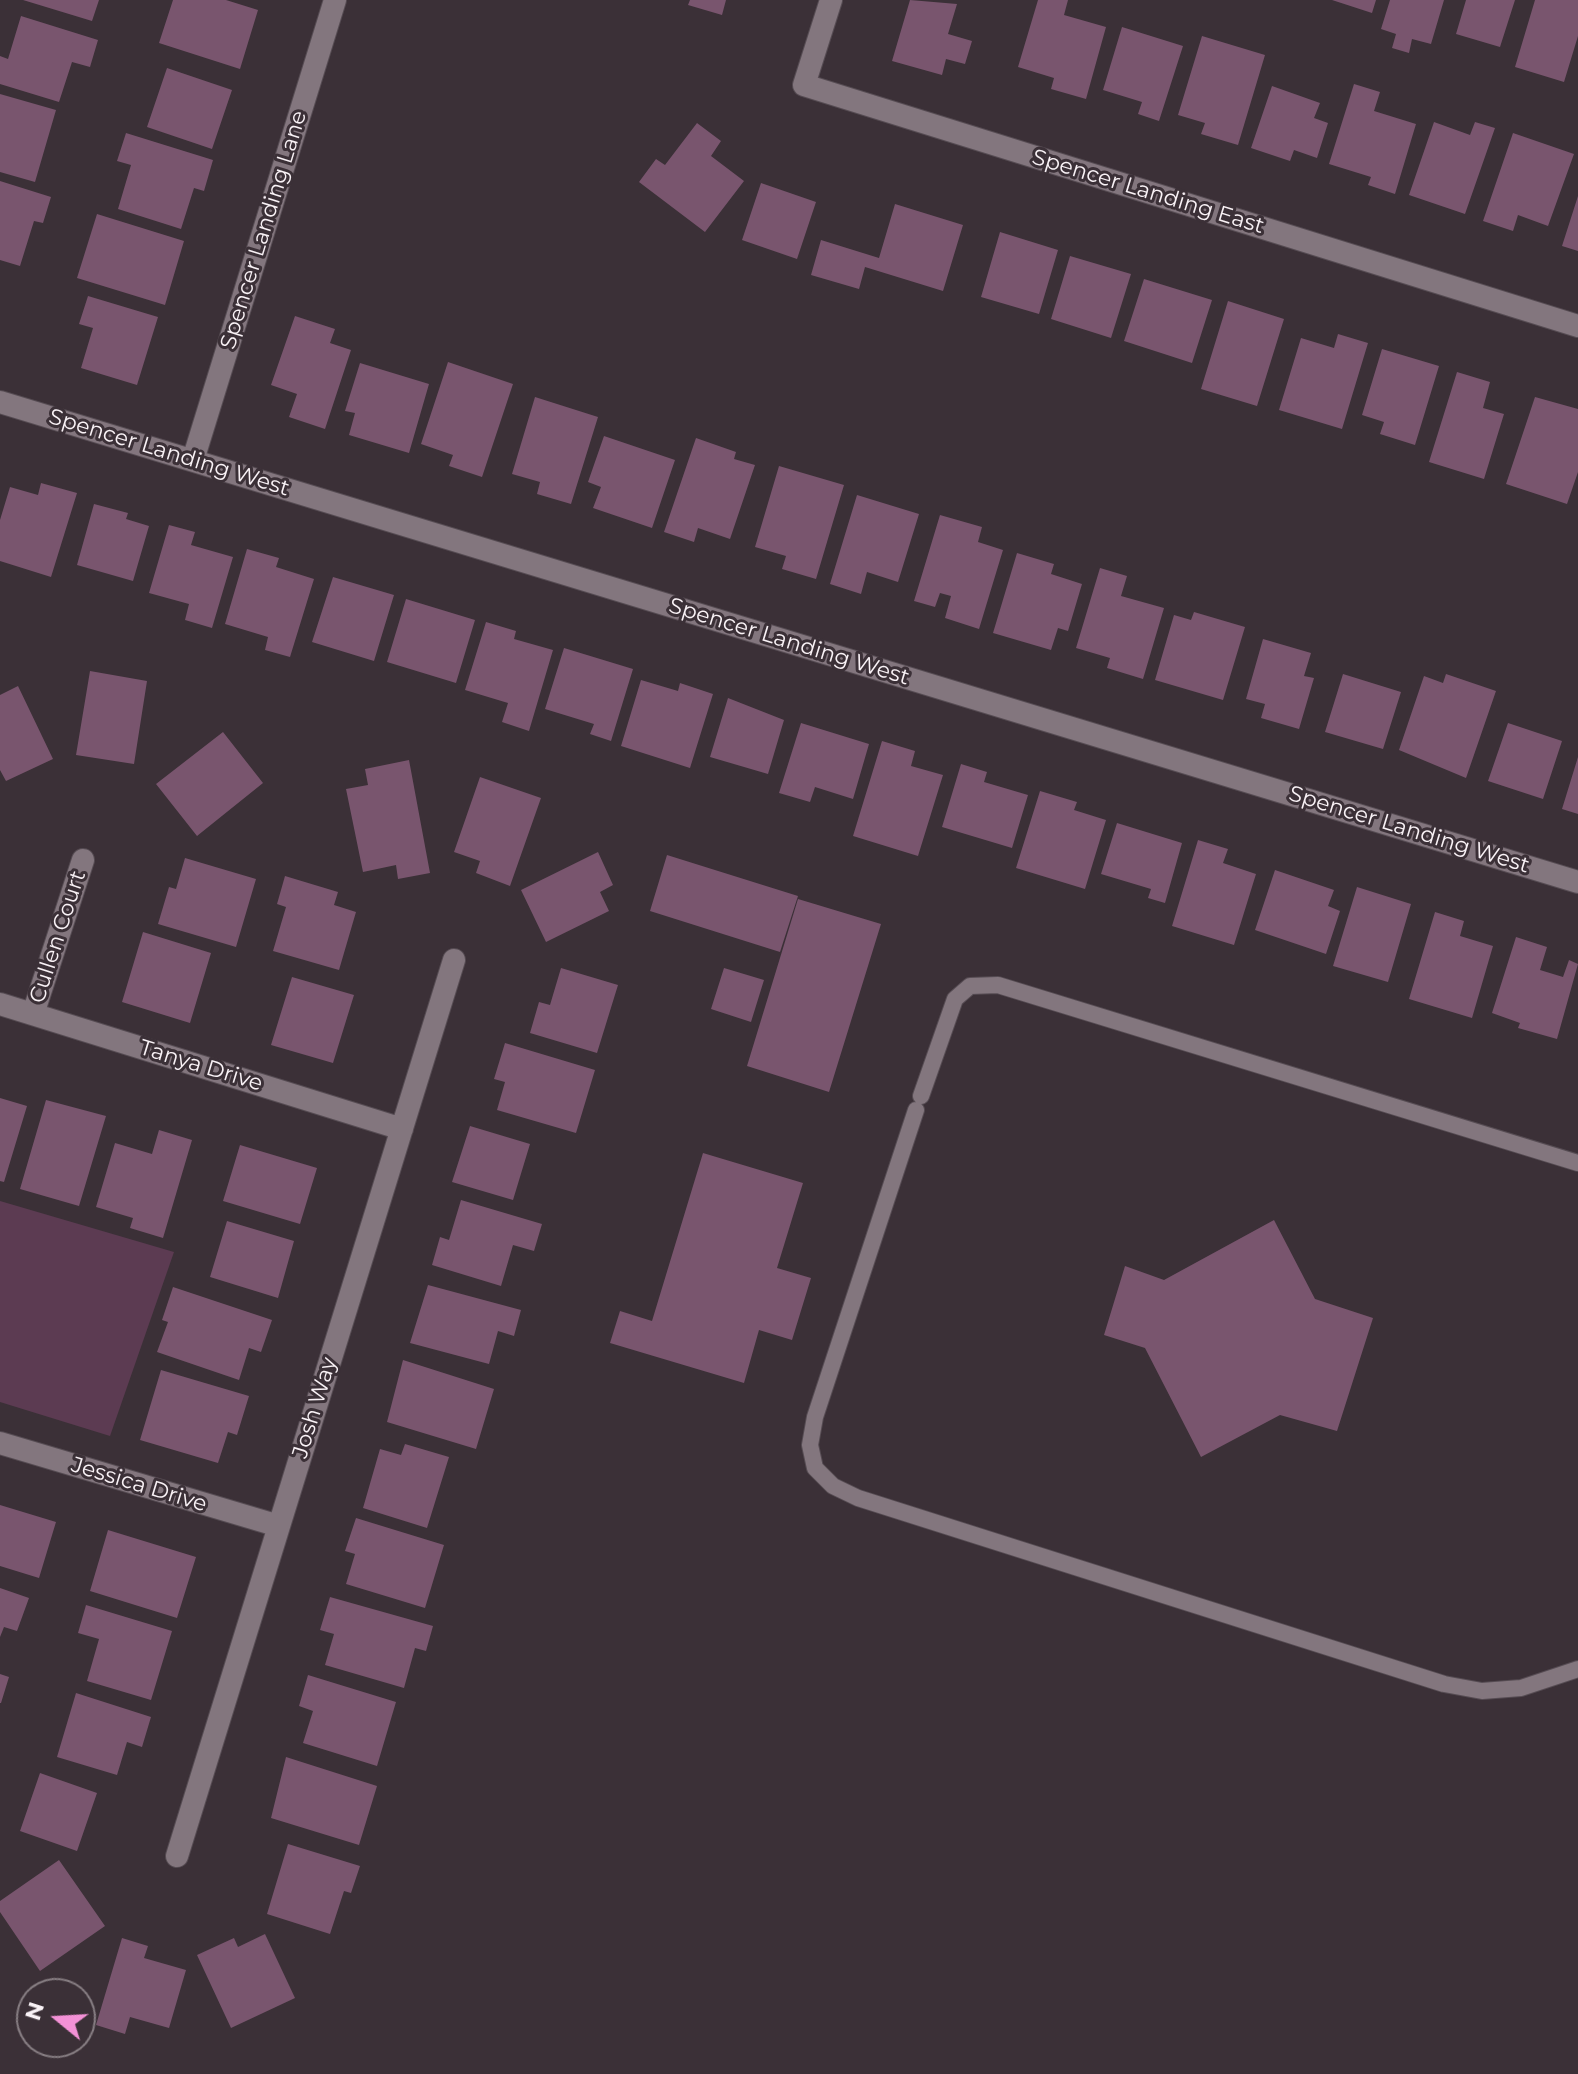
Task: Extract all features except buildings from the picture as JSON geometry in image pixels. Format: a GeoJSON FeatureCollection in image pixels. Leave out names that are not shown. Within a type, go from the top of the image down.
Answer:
{"type":"FeatureCollection","features":[{"type":"Feature","properties":{"kind":"street","name":"Spencer Landing Lane"},"geometry":{"type":"LineString","coordinates":[[193,460],[335,0]]}},
{"type":"Feature","properties":{"kind":"street","name":"Spencer Landing East"},"geometry":{"type":"LineString","coordinates":[[831,0],[804,85],[1578,326]]}},
{"type":"Feature","properties":{"kind":"street","name":"Spencer Landing West"},"geometry":{"type":"LineString","coordinates":[[0,402],[1578,882]]}},
{"type":"Feature","properties":{"kind":"street","name":"Cullen Court"},"geometry":{"type":"LineString","coordinates":[[33,1014],[83,860]]}},
{"type":"Feature","properties":{"kind":"street","name":"Josh Way"},"geometry":{"type":"LineString","coordinates":[[177,1856],[454,960]]}},
{"type":"Feature","properties":{"kind":"street","name":"Tanya Drive"},"geometry":{"type":"LineString","coordinates":[[0,1004],[402,1129]]}},
{"type":"Feature","properties":{"kind":"street","name":"Jessica Drive"},"geometry":{"type":"LineString","coordinates":[[0,1443],[279,1526]]}},
{"type":"Feature","properties":{"kind":"lane"},"geometry":{"type":"LineString","coordinates":[[1578,1163],[998,985],[970,986],[955,999],[815,1417],[810,1445],[815,1468],[833,1486],[873,1502],[1444,1684],[1482,1691],[1521,1688],[1578,1669]]}},
{"type":"Feature","properties":{"kind":"shaded area"},"geometry":{"type":"Polygon","coordinates":[[[0,1201],[174,1252],[110,1436],[0,1402],[0,1201]]]}}]}
